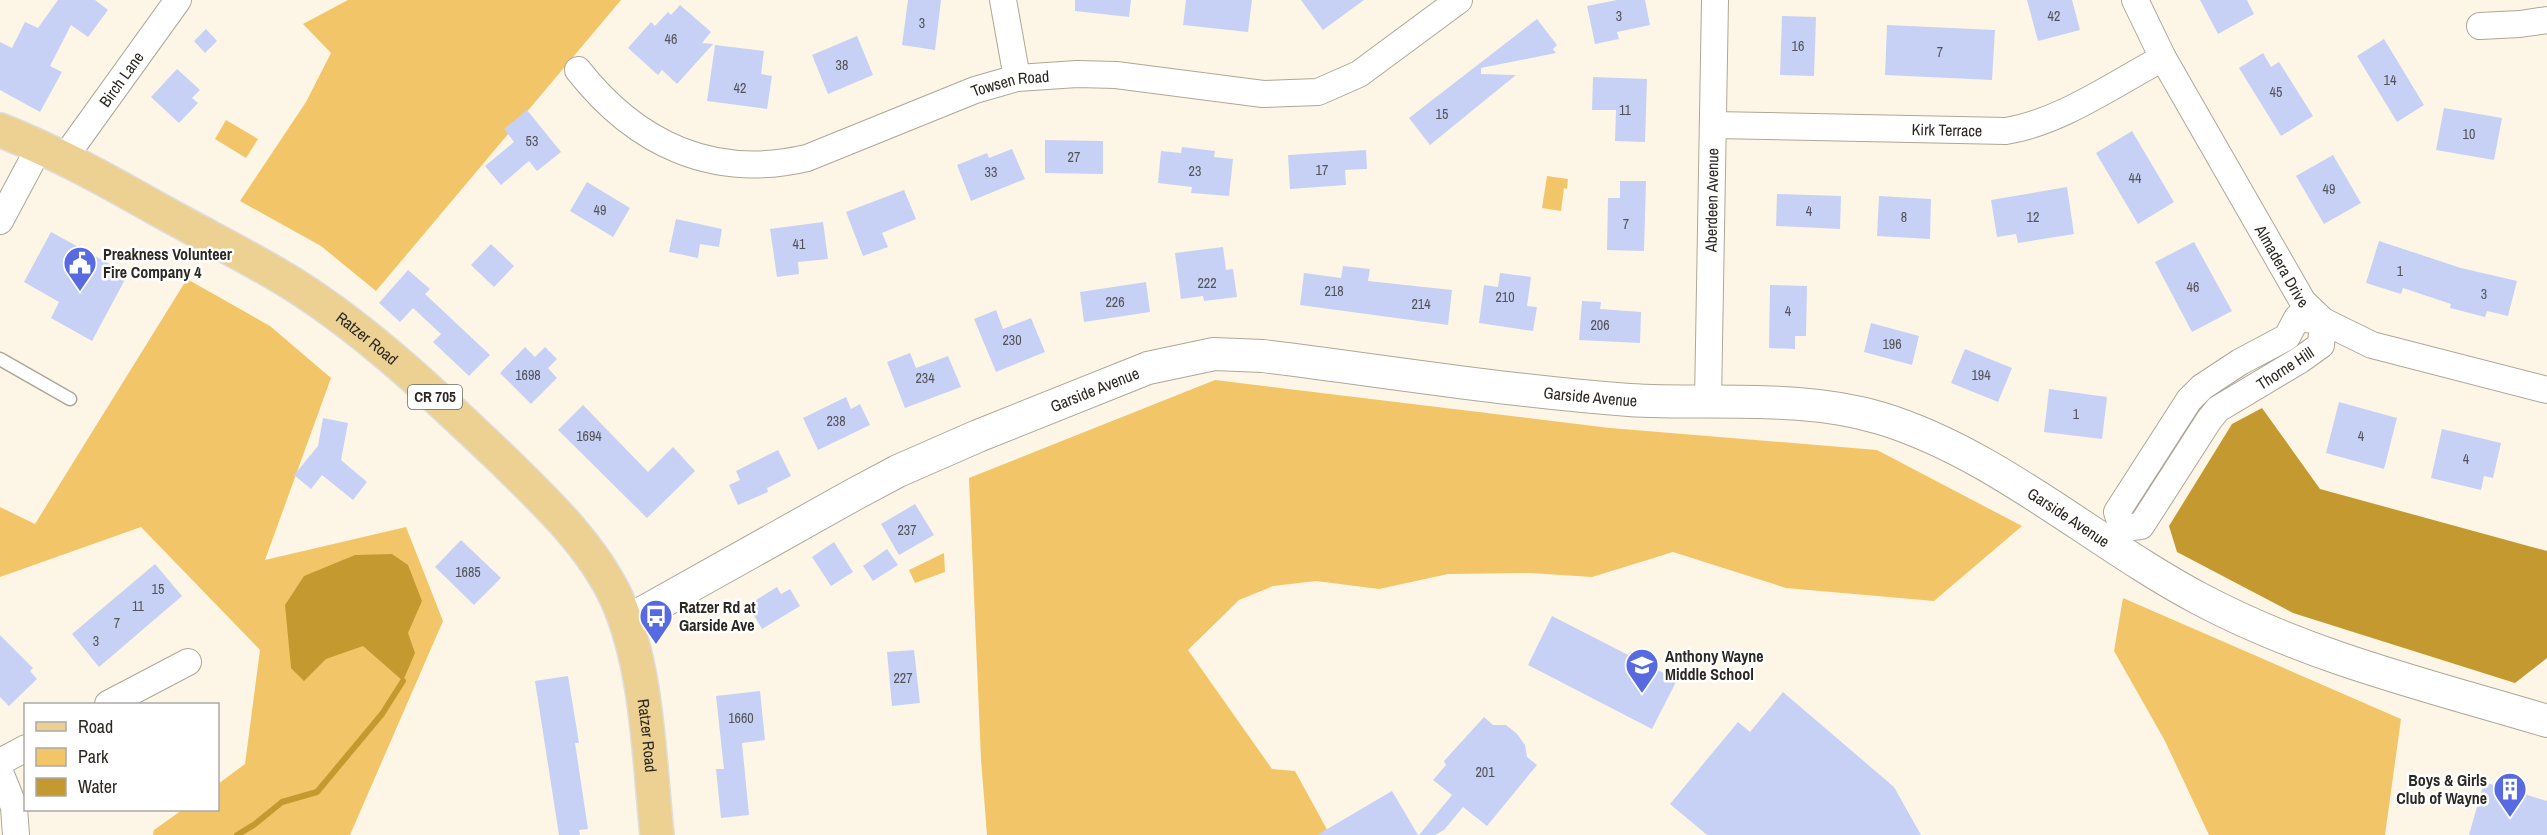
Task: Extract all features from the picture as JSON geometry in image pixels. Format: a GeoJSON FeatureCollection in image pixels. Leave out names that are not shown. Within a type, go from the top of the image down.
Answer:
{"type":"FeatureCollection","features":[{"type":"Feature","properties":{"kind":"main road","name":"Ratzer Road"},"geometry":{"type":"LineString","coordinates":[[0,129],[52,152],[296,286],[374,342],[526,482],[566,525],[599,567],[615,595],[626,622],[642,702],[657,835]]}},
{"type":"Feature","properties":{"kind":"street","name":"Birch Lane"},"geometry":{"type":"LineString","coordinates":[[0,221],[52,152],[178,0]]}},
{"type":"Feature","properties":{"kind":"street"},"geometry":{"type":"LineString","coordinates":[[1003,0],[1017,78]]}},
{"type":"Feature","properties":{"kind":"street","name":"Towsen Road"},"geometry":{"type":"LineString","coordinates":[[578,70],[610,107],[630,125],[651,138],[699,157],[725,163],[784,164],[807,158],[975,90],[1017,78],[1077,74],[1116,75],[1263,94],[1318,92],[1359,74],[1459,0]]}},
{"type":"Feature","properties":{"kind":"street","name":"Aberdeen Avenue"},"geometry":{"type":"LineString","coordinates":[[1708,401],[1715,0]]}},
{"type":"Feature","properties":{"kind":"street","name":"Almadera Drive"},"geometry":{"type":"LineString","coordinates":[[2134,0],[2163,58],[2287,277],[2303,302],[2323,321],[2372,345],[2547,390]]}},
{"type":"Feature","properties":{"kind":"street"},"geometry":{"type":"LineString","coordinates":[[2480,26],[2547,20]]}},
{"type":"Feature","properties":{"kind":"street","name":"Kirk Terrace"},"geometry":{"type":"LineString","coordinates":[[1713,125],[2006,131],[2029,127],[2050,119],[2163,58]]}},
{"type":"Feature","properties":{"kind":"street","name":"Thorne Hill"},"geometry":{"type":"LineString","coordinates":[[2117,537],[2141,526],[2218,409],[2321,345],[2323,321]]}},
{"type":"Feature","properties":{"kind":"street","name":"Garside Avenue"},"geometry":{"type":"LineString","coordinates":[[626,622],[898,471],[989,431],[1148,368],[1214,354],[1263,356],[1623,399],[1797,404],[1880,418],[1968,455],[2117,537],[2196,597],[2283,639],[2356,664],[2547,721]]}},
{"type":"Feature","properties":{"kind":"street"},"geometry":{"type":"LineString","coordinates":[[112,703],[188,662]]}},
{"type":"Feature","properties":{"kind":"street"},"geometry":{"type":"LineString","coordinates":[[0,762],[24,749]]}},
{"type":"Feature","properties":{"kind":"street"},"geometry":{"type":"LineString","coordinates":[[0,771],[14,807],[16,835]]}},
{"type":"Feature","properties":{"kind":"lane"},"geometry":{"type":"LineString","coordinates":[[0,359],[70,399]]}},
{"type":"Feature","properties":{"kind":"green space"},"geometry":{"type":"Polygon","coordinates":[[[348,0],[621,0],[376,291],[321,246],[240,201],[306,102],[331,53],[303,24],[348,0]]]}},
{"type":"Feature","properties":{"kind":"green space"},"geometry":{"type":"Polygon","coordinates":[[[226,120],[258,139],[246,158],[215,139],[226,120]]]}},
{"type":"Feature","properties":{"kind":"green space"},"geometry":{"type":"Polygon","coordinates":[[[1547,176],[1568,179],[1567,189],[1564,188],[1561,211],[1542,208],[1547,176]]]}},
{"type":"Feature","properties":{"kind":"green space"},"geometry":{"type":"Polygon","coordinates":[[[187,279],[270,326],[331,378],[265,560],[406,527],[443,621],[350,835],[153,835],[154,830],[181,811],[219,811],[219,783],[245,764],[260,650],[141,527],[0,577],[0,507],[35,524],[187,279]]]}},
{"type":"Feature","properties":{"kind":"green space"},"geometry":{"type":"Polygon","coordinates":[[[1215,380],[1610,428],[1877,450],[2022,526],[1934,601],[1786,588],[1673,552],[1592,577],[1530,573],[1448,574],[1379,589],[1316,581],[1273,586],[1239,600],[1188,650],[1272,769],[1295,771],[1330,835],[987,835],[981,759],[969,478],[1215,380]]]}},
{"type":"Feature","properties":{"kind":"green space"},"geometry":{"type":"Polygon","coordinates":[[[944,553],[945,572],[915,583],[909,570],[944,553]]]}},
{"type":"Feature","properties":{"kind":"green space"},"geometry":{"type":"Polygon","coordinates":[[[2123,598],[2401,719],[2385,835],[2209,835],[2165,741],[2114,651],[2123,598]]]}},
{"type":"Feature","properties":{"kind":"water"},"geometry":{"type":"Polygon","coordinates":[[[2262,408],[2320,489],[2547,551],[2547,658],[2515,683],[2293,613],[2177,552],[2169,526],[2232,424],[2262,408]]]}},
{"type":"Feature","properties":{"kind":"water"},"geometry":{"type":"Polygon","coordinates":[[[392,554],[408,565],[422,601],[408,633],[415,653],[403,681],[363,646],[326,659],[304,681],[291,668],[285,605],[304,576],[355,555],[392,554]]]}},
{"type":"Feature","properties":{"kind":"building"},"geometry":{"type":"Polygon","coordinates":[[[58,0],[95,0],[108,10],[88,37],[71,25],[50,66],[62,72],[40,112],[0,90],[0,42],[12,48],[25,22],[38,28],[58,0]]]}},
{"type":"Feature","properties":{"kind":"building"},"geometry":{"type":"Polygon","coordinates":[[[908,0],[941,0],[935,50],[902,45],[908,0]]]}},
{"type":"Feature","properties":{"kind":"building"},"geometry":{"type":"Polygon","coordinates":[[[1075,0],[1131,0],[1129,17],[1075,11],[1075,0]]]}},
{"type":"Feature","properties":{"kind":"building"},"geometry":{"type":"Polygon","coordinates":[[[1186,0],[1252,0],[1248,32],[1183,25],[1186,0]]]}},
{"type":"Feature","properties":{"kind":"building"},"geometry":{"type":"Polygon","coordinates":[[[1301,0],[1364,0],[1323,30],[1301,0]]]}},
{"type":"Feature","properties":{"kind":"building"},"geometry":{"type":"Polygon","coordinates":[[[1617,0],[1645,0],[1650,25],[1617,32],[1619,39],[1595,44],[1587,6],[1617,0]]]}},
{"type":"Feature","properties":{"kind":"building"},"geometry":{"type":"Polygon","coordinates":[[[2027,0],[2072,0],[2080,30],[2038,41],[2027,0]]]}},
{"type":"Feature","properties":{"kind":"building"},"geometry":{"type":"Polygon","coordinates":[[[2200,0],[2247,0],[2254,14],[2218,34],[2200,0]]]}},
{"type":"Feature","properties":{"kind":"building"},"geometry":{"type":"Polygon","coordinates":[[[680,5],[711,32],[702,43],[713,44],[677,84],[662,70],[658,75],[628,48],[651,22],[655,26],[668,12],[671,15],[680,5]]]}},
{"type":"Feature","properties":{"kind":"building"},"geometry":{"type":"Polygon","coordinates":[[[1782,16],[1816,17],[1814,76],[1780,75],[1782,16]]]}},
{"type":"Feature","properties":{"kind":"building"},"geometry":{"type":"Polygon","coordinates":[[[1537,19],[1557,45],[1553,49],[1556,53],[1481,68],[1481,74],[1516,75],[1430,145],[1409,118],[1537,19]]]}},
{"type":"Feature","properties":{"kind":"building"},"geometry":{"type":"Polygon","coordinates":[[[1887,25],[1995,30],[1992,80],[1885,75],[1887,25]]]}},
{"type":"Feature","properties":{"kind":"building"},"geometry":{"type":"Polygon","coordinates":[[[206,29],[217,41],[205,53],[194,41],[206,29]]]}},
{"type":"Feature","properties":{"kind":"building"},"geometry":{"type":"Polygon","coordinates":[[[857,36],[873,75],[828,94],[812,55],[857,36]]]}},
{"type":"Feature","properties":{"kind":"building"},"geometry":{"type":"Polygon","coordinates":[[[2384,39],[2424,105],[2397,122],[2357,56],[2384,39]]]}},
{"type":"Feature","properties":{"kind":"building"},"geometry":{"type":"Polygon","coordinates":[[[715,45],[764,51],[761,74],[772,76],[767,109],[707,101],[715,45]]]}},
{"type":"Feature","properties":{"kind":"building"},"geometry":{"type":"Polygon","coordinates":[[[2263,53],[2271,67],[2279,62],[2313,116],[2281,136],[2239,68],[2263,53]]]}},
{"type":"Feature","properties":{"kind":"building"},"geometry":{"type":"Polygon","coordinates":[[[177,69],[200,90],[192,98],[198,103],[179,123],[151,97],[177,69]]]}},
{"type":"Feature","properties":{"kind":"building"},"geometry":{"type":"Polygon","coordinates":[[[1593,77],[1647,79],[1645,142],[1615,141],[1616,110],[1592,110],[1593,77]]]}},
{"type":"Feature","properties":{"kind":"building"},"geometry":{"type":"Polygon","coordinates":[[[2444,108],[2502,118],[2494,160],[2436,150],[2444,108]]]}},
{"type":"Feature","properties":{"kind":"building"},"geometry":{"type":"Polygon","coordinates":[[[527,110],[561,152],[537,171],[529,161],[501,185],[485,166],[514,142],[504,129],[527,110]]]}},
{"type":"Feature","properties":{"kind":"building"},"geometry":{"type":"Polygon","coordinates":[[[2132,131],[2174,202],[2138,224],[2096,153],[2132,131]]]}},
{"type":"Feature","properties":{"kind":"building"},"geometry":{"type":"Polygon","coordinates":[[[1045,140],[1103,141],[1103,174],[1045,173],[1045,140]]]}},
{"type":"Feature","properties":{"kind":"building"},"geometry":{"type":"Polygon","coordinates":[[[1182,147],[1215,151],[1214,157],[1233,159],[1229,196],[1191,193],[1192,187],[1158,183],[1161,151],[1181,153],[1182,147]]]}},
{"type":"Feature","properties":{"kind":"building"},"geometry":{"type":"Polygon","coordinates":[[[1012,149],[1025,179],[971,201],[957,165],[987,153],[989,158],[1012,149]]]}},
{"type":"Feature","properties":{"kind":"building"},"geometry":{"type":"Polygon","coordinates":[[[1366,150],[1367,169],[1345,170],[1346,185],[1290,189],[1288,155],[1366,150]]]}},
{"type":"Feature","properties":{"kind":"building"},"geometry":{"type":"Polygon","coordinates":[[[2333,155],[2361,203],[2324,224],[2296,176],[2333,155]]]}},
{"type":"Feature","properties":{"kind":"building"},"geometry":{"type":"Polygon","coordinates":[[[1620,181],[1646,181],[1644,251],[1607,250],[1608,198],[1620,198],[1620,181]]]}},
{"type":"Feature","properties":{"kind":"building"},"geometry":{"type":"Polygon","coordinates":[[[587,182],[630,208],[613,237],[570,211],[587,182]]]}},
{"type":"Feature","properties":{"kind":"building"},"geometry":{"type":"Polygon","coordinates":[[[2067,187],[2074,234],[2018,243],[2016,234],[1997,237],[1991,200],[2067,187]]]}},
{"type":"Feature","properties":{"kind":"building"},"geometry":{"type":"Polygon","coordinates":[[[904,190],[916,219],[882,233],[888,247],[863,256],[846,212],[904,190]]]}},
{"type":"Feature","properties":{"kind":"building"},"geometry":{"type":"Polygon","coordinates":[[[1777,194],[1841,196],[1840,229],[1776,226],[1777,194]]]}},
{"type":"Feature","properties":{"kind":"building"},"geometry":{"type":"Polygon","coordinates":[[[1879,196],[1931,199],[1930,239],[1877,236],[1879,196]]]}},
{"type":"Feature","properties":{"kind":"building"},"geometry":{"type":"Polygon","coordinates":[[[676,219],[722,229],[719,247],[700,244],[698,258],[669,252],[676,219]]]}},
{"type":"Feature","properties":{"kind":"building"},"geometry":{"type":"Polygon","coordinates":[[[823,222],[828,259],[798,262],[799,274],[777,277],[770,229],[823,222]]]}},
{"type":"Feature","properties":{"kind":"building","name":"Preakness Volunteer Fire Company 4"},"geometry":{"type":"Polygon","coordinates":[[[51,232],[128,274],[92,341],[51,318],[59,302],[24,282],[51,232]]]}},
{"type":"Feature","properties":{"kind":"building"},"geometry":{"type":"Polygon","coordinates":[[[2379,241],[2461,268],[2517,281],[2508,316],[2487,311],[2485,317],[2450,308],[2451,304],[2403,288],[2401,294],[2366,283],[2379,241]]]}},
{"type":"Feature","properties":{"kind":"building"},"geometry":{"type":"Polygon","coordinates":[[[2194,242],[2232,311],[2192,332],[2155,262],[2194,242]]]}},
{"type":"Feature","properties":{"kind":"building"},"geometry":{"type":"Polygon","coordinates":[[[491,244],[514,266],[494,287],[471,265],[491,244]]]}},
{"type":"Feature","properties":{"kind":"building"},"geometry":{"type":"Polygon","coordinates":[[[1223,247],[1226,270],[1233,269],[1237,297],[1204,301],[1203,296],[1181,299],[1175,253],[1223,247]]]}},
{"type":"Feature","properties":{"kind":"building"},"geometry":{"type":"Polygon","coordinates":[[[1343,266],[1370,269],[1368,281],[1452,290],[1448,325],[1300,305],[1304,273],[1341,278],[1343,266]]]}},
{"type":"Feature","properties":{"kind":"building"},"geometry":{"type":"Polygon","coordinates":[[[408,270],[430,289],[425,294],[490,355],[469,376],[433,342],[441,334],[413,308],[400,322],[379,303],[408,270]]]}},
{"type":"Feature","properties":{"kind":"building"},"geometry":{"type":"Polygon","coordinates":[[[1500,273],[1531,277],[1527,306],[1537,307],[1533,331],[1479,323],[1484,285],[1498,287],[1500,273]]]}},
{"type":"Feature","properties":{"kind":"building"},"geometry":{"type":"Polygon","coordinates":[[[1146,282],[1150,312],[1084,322],[1080,292],[1146,282]]]}},
{"type":"Feature","properties":{"kind":"building"},"geometry":{"type":"Polygon","coordinates":[[[1770,285],[1807,286],[1806,336],[1795,336],[1795,349],[1769,348],[1770,285]]]}},
{"type":"Feature","properties":{"kind":"building"},"geometry":{"type":"Polygon","coordinates":[[[1582,301],[1601,302],[1600,309],[1641,312],[1640,343],[1579,340],[1582,301]]]}},
{"type":"Feature","properties":{"kind":"building"},"geometry":{"type":"Polygon","coordinates":[[[996,310],[1003,329],[1031,318],[1045,352],[996,372],[974,319],[996,310]]]}},
{"type":"Feature","properties":{"kind":"building"},"geometry":{"type":"Polygon","coordinates":[[[1871,323],[1919,336],[1912,365],[1864,352],[1871,323]]]}},
{"type":"Feature","properties":{"kind":"building"},"geometry":{"type":"Polygon","coordinates":[[[525,347],[535,357],[545,347],[557,359],[548,368],[557,378],[531,404],[500,373],[525,347]]]}},
{"type":"Feature","properties":{"kind":"building"},"geometry":{"type":"Polygon","coordinates":[[[1965,349],[2012,368],[1998,402],[1951,383],[1965,349]]]}},
{"type":"Feature","properties":{"kind":"building"},"geometry":{"type":"Polygon","coordinates":[[[910,353],[916,368],[948,356],[961,387],[905,408],[887,362],[910,353]]]}},
{"type":"Feature","properties":{"kind":"building"},"geometry":{"type":"Polygon","coordinates":[[[2049,389],[2107,397],[2102,439],[2044,432],[2049,389]]]}},
{"type":"Feature","properties":{"kind":"building"},"geometry":{"type":"Polygon","coordinates":[[[846,397],[851,409],[860,404],[870,425],[818,450],[803,418],[846,397]]]}},
{"type":"Feature","properties":{"kind":"building"},"geometry":{"type":"Polygon","coordinates":[[[2339,402],[2397,418],[2384,469],[2326,453],[2339,402]]]}},
{"type":"Feature","properties":{"kind":"building"},"geometry":{"type":"Polygon","coordinates":[[[583,405],[648,472],[673,447],[695,471],[647,518],[558,430],[583,405]]]}},
{"type":"Feature","properties":{"kind":"building"},"geometry":{"type":"Polygon","coordinates":[[[323,418],[348,423],[341,460],[367,482],[353,500],[322,475],[311,489],[294,475],[318,446],[323,418]]]}},
{"type":"Feature","properties":{"kind":"building"},"geometry":{"type":"Polygon","coordinates":[[[2442,429],[2501,443],[2493,478],[2484,476],[2481,490],[2431,478],[2442,429]]]}},
{"type":"Feature","properties":{"kind":"building"},"geometry":{"type":"Polygon","coordinates":[[[778,450],[791,476],[767,488],[768,492],[738,505],[729,485],[740,480],[736,471],[778,450]]]}},
{"type":"Feature","properties":{"kind":"building"},"geometry":{"type":"Polygon","coordinates":[[[915,504],[934,535],[899,555],[881,524],[915,504]]]}},
{"type":"Feature","properties":{"kind":"building"},"geometry":{"type":"Polygon","coordinates":[[[461,540],[501,578],[474,605],[435,567],[461,540]]]}},
{"type":"Feature","properties":{"kind":"building"},"geometry":{"type":"Polygon","coordinates":[[[834,542],[853,572],[831,586],[812,557],[834,542]]]}},
{"type":"Feature","properties":{"kind":"building"},"geometry":{"type":"Polygon","coordinates":[[[887,549],[898,565],[873,581],[863,566],[887,549]]]}},
{"type":"Feature","properties":{"kind":"building"},"geometry":{"type":"Polygon","coordinates":[[[155,564],[182,596],[99,667],[72,634],[155,564]]]}},
{"type":"Feature","properties":{"kind":"building"},"geometry":{"type":"Polygon","coordinates":[[[777,587],[781,594],[790,589],[800,606],[762,629],[748,605],[777,587]]]}},
{"type":"Feature","properties":{"kind":"building"},"geometry":{"type":"Polygon","coordinates":[[[1552,616],[1677,680],[1652,729],[1528,665],[1552,616]]]}},
{"type":"Feature","properties":{"kind":"building"},"geometry":{"type":"Polygon","coordinates":[[[0,635],[33,668],[30,671],[37,679],[9,706],[0,697],[0,635]]]}},
{"type":"Feature","properties":{"kind":"building"},"geometry":{"type":"Polygon","coordinates":[[[914,650],[920,703],[892,706],[887,652],[914,650]]]}},
{"type":"Feature","properties":{"kind":"building"},"geometry":{"type":"Polygon","coordinates":[[[568,676],[579,743],[575,743],[588,829],[579,830],[580,835],[559,835],[535,681],[568,676]]]}},
{"type":"Feature","properties":{"kind":"building"},"geometry":{"type":"Polygon","coordinates":[[[760,691],[765,740],[742,743],[749,815],[721,818],[716,769],[724,769],[716,696],[760,691]]]}},
{"type":"Feature","properties":{"kind":"building"},"geometry":{"type":"Polygon","coordinates":[[[1783,692],[1894,787],[1921,835],[1707,835],[1670,804],[1738,722],[1750,732],[1783,692]]]}},
{"type":"Feature","properties":{"kind":"building"},"geometry":{"type":"Polygon","coordinates":[[[1484,717],[1493,725],[1506,725],[1517,734],[1525,745],[1527,757],[1537,765],[1487,826],[1463,807],[1444,830],[1435,835],[1419,835],[1452,795],[1433,780],[1446,765],[1444,761],[1484,717]]]}},
{"type":"Feature","properties":{"kind":"building","name":"Boys & Girls Club of Wayne"},"geometry":{"type":"Polygon","coordinates":[[[2484,782],[2547,801],[2547,835],[2469,835],[2484,782]]]}},
{"type":"Feature","properties":{"kind":"building"},"geometry":{"type":"Polygon","coordinates":[[[1392,791],[1418,835],[1317,835],[1392,791]]]}},
{"type":"Feature","properties":{"kind":"waterway"},"geometry":{"type":"LineString","coordinates":[[237,835],[282,802],[317,792],[382,714],[403,681]]}},
{"type":"Feature","properties":{"kind":"place","name":"Preakness Volunteer Fire Company 4"},"geometry":{"type":"Point","coordinates":[80,292]}},
{"type":"Feature","properties":{"kind":"place","name":"Ratzer Rd at Garside Ave"},"geometry":{"type":"Point","coordinates":[656,645]}},
{"type":"Feature","properties":{"kind":"place","name":"Anthony Wayne Middle School"},"geometry":{"type":"Point","coordinates":[1642,694]}},
{"type":"Feature","properties":{"kind":"place","name":"Boys & Girls Club of Wayne"},"geometry":{"type":"Point","coordinates":[2510,818]}}]}
